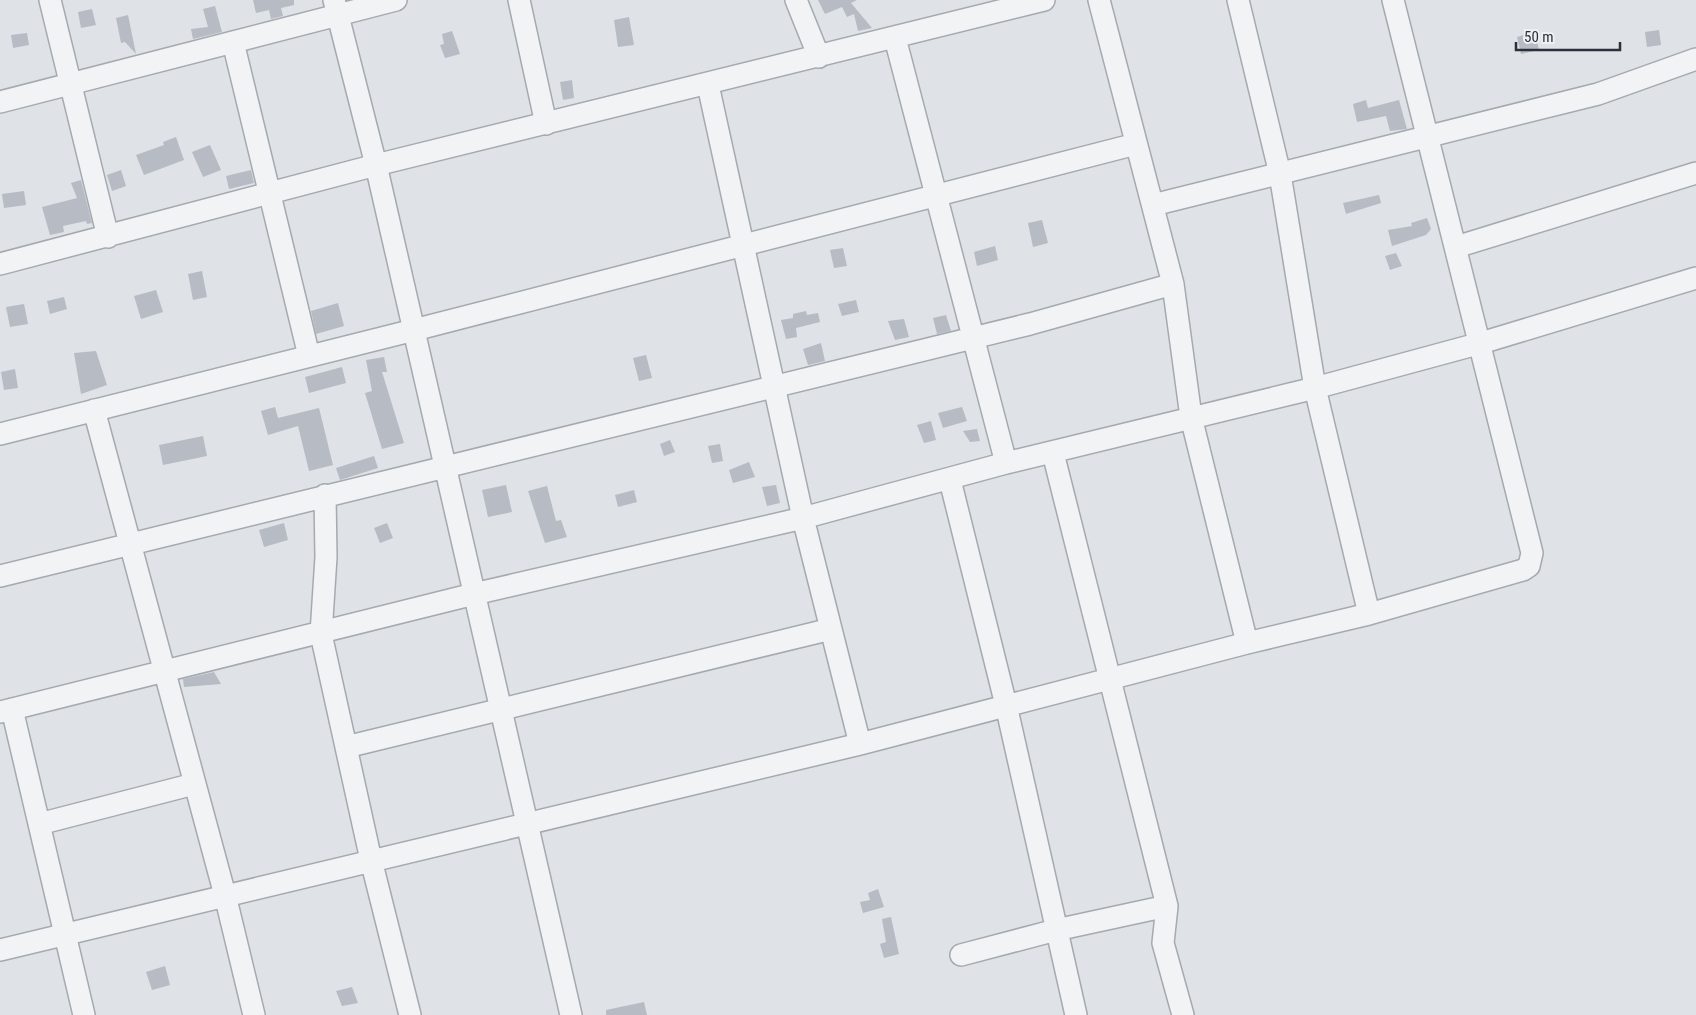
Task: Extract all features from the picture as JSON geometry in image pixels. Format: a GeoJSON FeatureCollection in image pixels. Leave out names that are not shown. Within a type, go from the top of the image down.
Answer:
{"type":"FeatureCollection","features":[{"type":"Feature","properties":{"kind":"street"},"geometry":{"type":"LineString","coordinates":[[50,0],[72,83],[108,237]]}},
{"type":"Feature","properties":{"kind":"street"},"geometry":{"type":"LineString","coordinates":[[0,102],[233,42],[336,7],[396,0]]}},
{"type":"Feature","properties":{"kind":"street"},"geometry":{"type":"LineString","coordinates":[[519,0],[546,124]]}},
{"type":"Feature","properties":{"kind":"street"},"geometry":{"type":"LineString","coordinates":[[796,0],[819,58]]}},
{"type":"Feature","properties":{"kind":"street"},"geometry":{"type":"LineString","coordinates":[[0,264],[376,166],[819,58],[895,38],[978,8],[1044,0]]}},
{"type":"Feature","properties":{"kind":"street"},"geometry":{"type":"LineString","coordinates":[[1099,0],[1173,284],[1191,417],[1248,643]]}},
{"type":"Feature","properties":{"kind":"street"},"geometry":{"type":"LineString","coordinates":[[1238,0],[1280,174],[1315,388],[1369,614]]}},
{"type":"Feature","properties":{"kind":"street"},"geometry":{"type":"LineString","coordinates":[[0,950],[860,744],[1248,643],[1369,614],[1523,570],[1529,566],[1532,560],[1530,544],[1481,343],[1393,0]]}},
{"type":"Feature","properties":{"kind":"street"},"geometry":{"type":"LineString","coordinates":[[336,7],[376,166],[499,711],[571,1015]]}},
{"type":"Feature","properties":{"kind":"street"},"geometry":{"type":"LineString","coordinates":[[895,38],[934,196],[1006,463]]}},
{"type":"Feature","properties":{"kind":"street"},"geometry":{"type":"LineString","coordinates":[[233,42],[309,356]]}},
{"type":"Feature","properties":{"kind":"street"},"geometry":{"type":"LineString","coordinates":[[1153,205],[1598,94],[1696,59]]}},
{"type":"Feature","properties":{"kind":"street"},"geometry":{"type":"LineString","coordinates":[[708,85],[803,518],[860,744]]}},
{"type":"Feature","properties":{"kind":"street"},"geometry":{"type":"LineString","coordinates":[[0,434],[414,330],[1136,144]]}},
{"type":"Feature","properties":{"kind":"street"},"geometry":{"type":"LineString","coordinates":[[1456,247],[1696,173]]}},
{"type":"Feature","properties":{"kind":"street"},"geometry":{"type":"LineString","coordinates":[[84,1015],[39,824],[6,710],[321,634],[474,594],[803,518],[950,480],[1006,463],[1315,388],[1481,343],[1696,278]]}},
{"type":"Feature","properties":{"kind":"street"},"geometry":{"type":"LineString","coordinates":[[0,576],[973,338],[1173,284]]}},
{"type":"Feature","properties":{"kind":"street"},"geometry":{"type":"LineString","coordinates":[[94,410],[225,895],[254,1015]]}},
{"type":"Feature","properties":{"kind":"street"},"geometry":{"type":"LineString","coordinates":[[1053,453],[1166,906],[1163,943],[1183,1015]]}},
{"type":"Feature","properties":{"kind":"street"},"geometry":{"type":"LineString","coordinates":[[950,480],[1006,705],[1076,1015]]}},
{"type":"Feature","properties":{"kind":"street"},"geometry":{"type":"LineString","coordinates":[[325,495],[326,557],[321,634],[371,860],[410,1015]]}},
{"type":"Feature","properties":{"kind":"street"},"geometry":{"type":"LineString","coordinates":[[346,747],[831,629]]}},
{"type":"Feature","properties":{"kind":"street"},"geometry":{"type":"LineString","coordinates":[[39,824],[194,784]]}},
{"type":"Feature","properties":{"kind":"street"},"geometry":{"type":"LineString","coordinates":[[961,955],[1056,930],[1166,906]]}},
{"type":"Feature","properties":{"kind":"building"},"geometry":{"type":"Polygon","coordinates":[[[253,0],[294,0],[294,5],[281,8],[283,16],[271,19],[269,10],[256,13],[253,0]]]}},
{"type":"Feature","properties":{"kind":"building"},"geometry":{"type":"Polygon","coordinates":[[[818,0],[857,0],[851,3],[872,28],[858,31],[854,14],[847,17],[842,7],[825,14],[818,0]]]}},
{"type":"Feature","properties":{"kind":"building"},"geometry":{"type":"Polygon","coordinates":[[[215,6],[222,32],[193,39],[191,29],[208,27],[203,9],[215,6]]]}},
{"type":"Feature","properties":{"kind":"building"},"geometry":{"type":"Polygon","coordinates":[[[92,9],[96,25],[81,28],[78,12],[92,9]]]}},
{"type":"Feature","properties":{"kind":"building"},"geometry":{"type":"Polygon","coordinates":[[[128,15],[136,54],[125,42],[121,43],[116,18],[128,15]]]}},
{"type":"Feature","properties":{"kind":"building"},"geometry":{"type":"Polygon","coordinates":[[[629,17],[634,45],[618,47],[614,20],[629,17]]]}},
{"type":"Feature","properties":{"kind":"building"},"geometry":{"type":"Polygon","coordinates":[[[1659,30],[1661,45],[1647,47],[1645,32],[1659,30]]]}},
{"type":"Feature","properties":{"kind":"building"},"geometry":{"type":"Polygon","coordinates":[[[452,31],[460,54],[445,58],[440,45],[444,44],[442,34],[452,31]]]}},
{"type":"Feature","properties":{"kind":"building"},"geometry":{"type":"Polygon","coordinates":[[[1535,32],[1539,50],[1521,54],[1517,37],[1535,32]]]}},
{"type":"Feature","properties":{"kind":"building"},"geometry":{"type":"Polygon","coordinates":[[[27,33],[29,45],[13,48],[11,35],[27,33]]]}},
{"type":"Feature","properties":{"kind":"building"},"geometry":{"type":"Polygon","coordinates":[[[572,80],[574,98],[563,100],[560,82],[572,80]]]}},
{"type":"Feature","properties":{"kind":"building"},"geometry":{"type":"Polygon","coordinates":[[[1366,100],[1368,108],[1399,100],[1407,129],[1390,131],[1386,116],[1357,122],[1353,104],[1366,100]]]}},
{"type":"Feature","properties":{"kind":"building"},"geometry":{"type":"Polygon","coordinates":[[[176,137],[184,160],[144,175],[136,155],[164,145],[163,142],[176,137]]]}},
{"type":"Feature","properties":{"kind":"building"},"geometry":{"type":"Polygon","coordinates":[[[210,145],[221,170],[203,177],[192,152],[210,145]]]}},
{"type":"Feature","properties":{"kind":"building"},"geometry":{"type":"Polygon","coordinates":[[[121,170],[126,186],[112,191],[107,175],[121,170]]]}},
{"type":"Feature","properties":{"kind":"building"},"geometry":{"type":"Polygon","coordinates":[[[251,170],[254,183],[229,189],[226,176],[251,170]]]}},
{"type":"Feature","properties":{"kind":"building"},"geometry":{"type":"Polygon","coordinates":[[[81,180],[92,223],[87,224],[86,221],[63,226],[64,232],[50,235],[42,207],[77,198],[71,183],[81,180]]]}},
{"type":"Feature","properties":{"kind":"building"},"geometry":{"type":"Polygon","coordinates":[[[24,191],[26,205],[4,208],[2,194],[24,191]]]}},
{"type":"Feature","properties":{"kind":"building"},"geometry":{"type":"Polygon","coordinates":[[[1379,195],[1381,203],[1346,214],[1343,203],[1379,195]]]}},
{"type":"Feature","properties":{"kind":"building"},"geometry":{"type":"Polygon","coordinates":[[[1427,218],[1431,229],[1426,235],[1392,246],[1388,230],[1412,226],[1411,223],[1427,218]]]}},
{"type":"Feature","properties":{"kind":"building"},"geometry":{"type":"Polygon","coordinates":[[[1042,220],[1048,243],[1033,247],[1028,223],[1042,220]]]}},
{"type":"Feature","properties":{"kind":"building"},"geometry":{"type":"Polygon","coordinates":[[[995,246],[998,260],[977,266],[974,252],[995,246]]]}},
{"type":"Feature","properties":{"kind":"building"},"geometry":{"type":"Polygon","coordinates":[[[843,248],[847,266],[834,268],[830,250],[843,248]]]}},
{"type":"Feature","properties":{"kind":"building"},"geometry":{"type":"Polygon","coordinates":[[[1396,253],[1402,266],[1390,270],[1385,256],[1396,253]]]}},
{"type":"Feature","properties":{"kind":"building"},"geometry":{"type":"Polygon","coordinates":[[[202,271],[207,297],[193,300],[188,274],[202,271]]]}},
{"type":"Feature","properties":{"kind":"building"},"geometry":{"type":"Polygon","coordinates":[[[156,290],[163,312],[141,319],[134,296],[156,290]]]}},
{"type":"Feature","properties":{"kind":"building"},"geometry":{"type":"Polygon","coordinates":[[[64,297],[67,309],[50,314],[47,301],[64,297]]]}},
{"type":"Feature","properties":{"kind":"building"},"geometry":{"type":"Polygon","coordinates":[[[856,300],[859,312],[842,316],[838,304],[856,300]]]}},
{"type":"Feature","properties":{"kind":"building"},"geometry":{"type":"Polygon","coordinates":[[[338,303],[344,326],[316,334],[311,311],[338,303]]]}},
{"type":"Feature","properties":{"kind":"building"},"geometry":{"type":"Polygon","coordinates":[[[24,304],[28,324],[10,327],[6,307],[24,304]]]}},
{"type":"Feature","properties":{"kind":"building"},"geometry":{"type":"Polygon","coordinates":[[[806,311],[807,315],[818,313],[820,322],[796,328],[797,337],[786,339],[781,320],[793,318],[793,314],[806,311]]]}},
{"type":"Feature","properties":{"kind":"building"},"geometry":{"type":"Polygon","coordinates":[[[946,315],[951,331],[937,334],[933,318],[946,315]]]}},
{"type":"Feature","properties":{"kind":"building"},"geometry":{"type":"Polygon","coordinates":[[[904,319],[909,337],[895,340],[888,321],[904,319]]]}},
{"type":"Feature","properties":{"kind":"building"},"geometry":{"type":"Polygon","coordinates":[[[821,343],[825,361],[808,365],[803,349],[821,343]]]}},
{"type":"Feature","properties":{"kind":"building"},"geometry":{"type":"Polygon","coordinates":[[[96,351],[107,385],[81,394],[74,353],[96,351]]]}},
{"type":"Feature","properties":{"kind":"building"},"geometry":{"type":"Polygon","coordinates":[[[646,355],[652,378],[639,381],[633,358],[646,355]]]}},
{"type":"Feature","properties":{"kind":"building"},"geometry":{"type":"Polygon","coordinates":[[[384,357],[387,372],[382,372],[404,443],[382,449],[365,393],[372,391],[366,360],[384,357]]]}},
{"type":"Feature","properties":{"kind":"building"},"geometry":{"type":"Polygon","coordinates":[[[342,367],[346,383],[309,393],[305,377],[342,367]]]}},
{"type":"Feature","properties":{"kind":"building"},"geometry":{"type":"Polygon","coordinates":[[[15,369],[18,388],[4,390],[1,372],[15,369]]]}},
{"type":"Feature","properties":{"kind":"building"},"geometry":{"type":"Polygon","coordinates":[[[275,407],[278,418],[319,408],[333,465],[309,471],[298,426],[268,435],[261,411],[275,407]]]}},
{"type":"Feature","properties":{"kind":"building"},"geometry":{"type":"Polygon","coordinates":[[[962,407],[967,421],[943,428],[938,413],[962,407]]]}},
{"type":"Feature","properties":{"kind":"building"},"geometry":{"type":"Polygon","coordinates":[[[931,421],[936,440],[924,443],[917,425],[931,421]]]}},
{"type":"Feature","properties":{"kind":"building"},"geometry":{"type":"Polygon","coordinates":[[[977,429],[980,441],[970,442],[963,431],[977,429]]]}},
{"type":"Feature","properties":{"kind":"building"},"geometry":{"type":"Polygon","coordinates":[[[203,436],[207,456],[163,465],[159,445],[203,436]]]}},
{"type":"Feature","properties":{"kind":"building"},"geometry":{"type":"Polygon","coordinates":[[[670,440],[675,452],[664,456],[660,444],[670,440]]]}},
{"type":"Feature","properties":{"kind":"building"},"geometry":{"type":"Polygon","coordinates":[[[720,444],[723,461],[712,463],[708,446],[720,444]]]}},
{"type":"Feature","properties":{"kind":"building"},"geometry":{"type":"Polygon","coordinates":[[[374,456],[378,468],[340,480],[336,468],[374,456]]]}},
{"type":"Feature","properties":{"kind":"building"},"geometry":{"type":"Polygon","coordinates":[[[749,462],[755,477],[733,483],[729,470],[749,462]]]}},
{"type":"Feature","properties":{"kind":"building"},"geometry":{"type":"Polygon","coordinates":[[[506,485],[512,512],[488,517],[482,490],[506,485]]]}},
{"type":"Feature","properties":{"kind":"building"},"geometry":{"type":"Polygon","coordinates":[[[776,485],[780,503],[767,506],[762,487],[776,485]]]}},
{"type":"Feature","properties":{"kind":"building"},"geometry":{"type":"Polygon","coordinates":[[[547,486],[556,521],[561,520],[567,537],[545,543],[528,491],[547,486]]]}},
{"type":"Feature","properties":{"kind":"building"},"geometry":{"type":"Polygon","coordinates":[[[634,490],[637,502],[618,507],[615,495],[634,490]]]}},
{"type":"Feature","properties":{"kind":"building"},"geometry":{"type":"Polygon","coordinates":[[[284,523],[288,540],[264,547],[259,530],[284,523]]]}},
{"type":"Feature","properties":{"kind":"building"},"geometry":{"type":"Polygon","coordinates":[[[387,523],[393,538],[380,543],[374,528],[387,523]]]}},
{"type":"Feature","properties":{"kind":"building"},"geometry":{"type":"Polygon","coordinates":[[[214,672],[221,684],[184,687],[183,679],[214,672]]]}},
{"type":"Feature","properties":{"kind":"building"},"geometry":{"type":"Polygon","coordinates":[[[878,889],[884,907],[863,913],[860,902],[870,900],[868,893],[878,889]]]}},
{"type":"Feature","properties":{"kind":"building"},"geometry":{"type":"Polygon","coordinates":[[[891,917],[899,954],[884,958],[880,944],[886,942],[882,919],[891,917]]]}},
{"type":"Feature","properties":{"kind":"building"},"geometry":{"type":"Polygon","coordinates":[[[165,966],[170,985],[152,990],[146,972],[165,966]]]}},
{"type":"Feature","properties":{"kind":"building"},"geometry":{"type":"Polygon","coordinates":[[[352,987],[358,1003],[342,1006],[336,991],[352,987]]]}},
{"type":"Feature","properties":{"kind":"building"},"geometry":{"type":"Polygon","coordinates":[[[644,1002],[647,1015],[606,1015],[606,1010],[644,1002]]]}}]}
